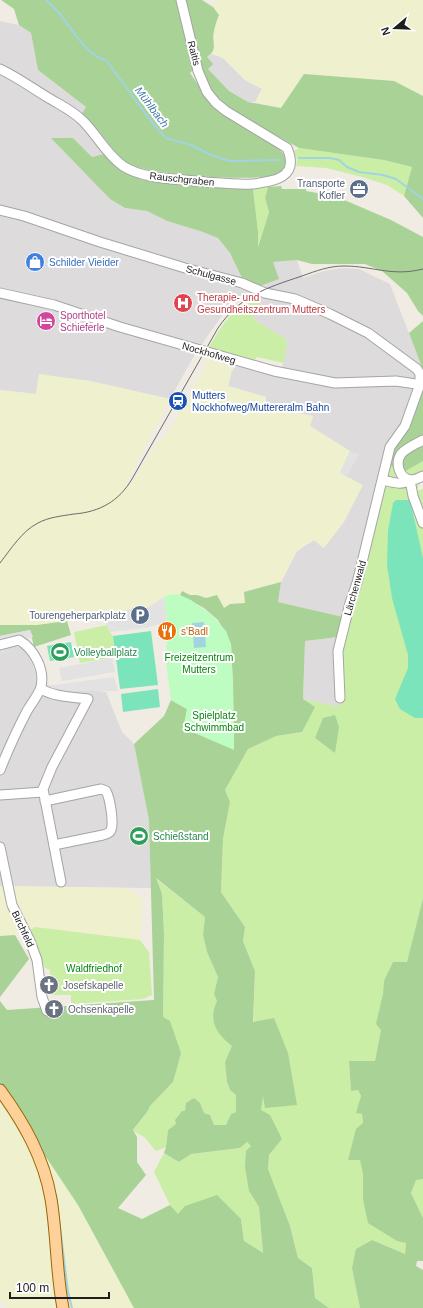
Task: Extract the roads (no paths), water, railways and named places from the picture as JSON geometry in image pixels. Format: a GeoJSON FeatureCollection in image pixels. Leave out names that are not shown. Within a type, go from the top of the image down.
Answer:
{"type":"FeatureCollection","features":[{"type":"Feature","properties":{"kind":"main road"},"geometry":{"type":"LineString","coordinates":[[0,1090],[19,1117],[30,1137],[44,1170],[53,1213],[63,1308]]}},
{"type":"Feature","properties":{"kind":"street","name":"Raitis"},"geometry":{"type":"LineString","coordinates":[[181,0],[198,72],[207,92],[216,103]]}},
{"type":"Feature","properties":{"kind":"street","name":"Rauschgraben"},"geometry":{"type":"LineString","coordinates":[[0,69],[67,108],[83,121],[114,158],[134,172],[144,175],[170,178],[252,184],[276,180],[287,173],[291,164],[291,158],[287,148],[243,122],[216,103]]}},
{"type":"Feature","properties":{"kind":"street","name":"Schulgasse"},"geometry":{"type":"LineString","coordinates":[[0,210],[24,216],[100,242],[185,268],[242,283],[265,293],[295,299],[368,333],[415,366],[420,374],[421,385]]}},
{"type":"Feature","properties":{"kind":"street","name":"Nockhofweg"},"geometry":{"type":"LineString","coordinates":[[0,293],[54,305],[120,328],[274,371],[336,383],[396,381],[421,385]]}},
{"type":"Feature","properties":{"kind":"street","name":"Lärchenwald"},"geometry":{"type":"LineString","coordinates":[[340,698],[338,651],[350,603],[358,583],[390,447],[405,426],[421,385]]}},
{"type":"Feature","properties":{"kind":"street"},"geometry":{"type":"LineString","coordinates":[[410,480],[404,477],[400,472],[398,465],[399,459],[407,449],[423,440]]}},
{"type":"Feature","properties":{"kind":"street"},"geometry":{"type":"LineString","coordinates":[[383,480],[400,484],[423,476]]}},
{"type":"Feature","properties":{"kind":"street"},"geometry":{"type":"LineString","coordinates":[[410,480],[413,496],[423,523]]}},
{"type":"Feature","properties":{"kind":"street"},"geometry":{"type":"LineString","coordinates":[[0,645],[19,640],[28,645],[34,654],[41,671],[41,689],[27,710],[0,770]]}},
{"type":"Feature","properties":{"kind":"street"},"geometry":{"type":"LineString","coordinates":[[41,689],[48,693],[62,697],[88,699],[45,783],[44,796],[61,882]]}},
{"type":"Feature","properties":{"kind":"street"},"geometry":{"type":"LineString","coordinates":[[0,795],[44,796],[101,789],[106,791],[109,799],[112,825],[111,831],[103,835],[54,845]]}},
{"type":"Feature","properties":{"kind":"street","name":"Birchfeld"},"geometry":{"type":"LineString","coordinates":[[0,847],[12,906],[30,941],[37,960],[42,997],[47,1011]]}},
{"type":"Feature","properties":{"kind":"water"},"geometry":{"type":"Polygon","coordinates":[[[204,622],[206,647],[194,648],[192,623],[204,622]]]}},
{"type":"Feature","properties":{"kind":"waterway","name":"Mühlbach"},"geometry":{"type":"LineString","coordinates":[[46,0],[59,13],[86,47],[99,58],[107,61],[150,120],[166,138],[191,145],[209,154],[229,161],[280,160]]}},
{"type":"Feature","properties":{"kind":"waterway","name":"Mühlbach"},"geometry":{"type":"LineString","coordinates":[[299,158],[330,158],[339,160],[347,167],[359,172],[383,175],[396,179],[423,199]]}},
{"type":"Feature","properties":{"kind":"waterway"},"geometry":{"type":"LineString","coordinates":[[0,1082],[3,1086]]}},
{"type":"Feature","properties":{"kind":"waterway"},"geometry":{"type":"LineString","coordinates":[[15,1103],[38,1141]]}},
{"type":"Feature","properties":{"kind":"waterway"},"geometry":{"type":"LineString","coordinates":[[41,1146],[43,1153]]}},
{"type":"Feature","properties":{"kind":"waterway"},"geometry":{"type":"LineString","coordinates":[[56,1195],[68,1292],[72,1308]]}},
{"type":"Feature","properties":{"kind":"tram line"},"geometry":{"type":"LineString","coordinates":[[0,563],[22,535],[32,526],[47,519],[83,513],[100,508],[115,499],[127,487],[218,328],[235,308],[255,294],[265,289],[333,267],[354,266],[392,272],[423,269]]}},
{"type":"Feature","properties":{"kind":"place","name":"Transporte Kofler"},"geometry":{"type":"Point","coordinates":[359,189]}},
{"type":"Feature","properties":{"kind":"place","name":"Schilder Vieider"},"geometry":{"type":"Point","coordinates":[35,262]}},
{"type":"Feature","properties":{"kind":"place","name":"Therapie- und Gesundheitszentrum Mutters"},"geometry":{"type":"Point","coordinates":[183,303]}},
{"type":"Feature","properties":{"kind":"place","name":"Sporthotel Schieferle"},"geometry":{"type":"Point","coordinates":[46,321]}},
{"type":"Feature","properties":{"kind":"place","name":"Mutters Nockhofweg/Muttereralm Bahn"},"geometry":{"type":"Point","coordinates":[178,401]}},
{"type":"Feature","properties":{"kind":"place","name":"Tourengeherparkplatz"},"geometry":{"type":"Point","coordinates":[140,615]}},
{"type":"Feature","properties":{"kind":"place","name":"s'Badl"},"geometry":{"type":"Point","coordinates":[167,631]}},
{"type":"Feature","properties":{"kind":"place","name":"Volleyballplatz"},"geometry":{"type":"Point","coordinates":[60,652]}},
{"type":"Feature","properties":{"kind":"place","name":"Schießstand"},"geometry":{"type":"Point","coordinates":[139,836]}},
{"type":"Feature","properties":{"kind":"place","name":"Josefskapelle"},"geometry":{"type":"Point","coordinates":[49,985]}},
{"type":"Feature","properties":{"kind":"place","name":"Ochsenkapelle"},"geometry":{"type":"Point","coordinates":[54,1009]}},
{"type":"Feature","properties":{"kind":"park label","name":"Freizeitzentrum Mutters"},"geometry":{"type":"Point","coordinates":[199,662]}},
{"type":"Feature","properties":{"kind":"park label","name":"Spielplatz Schwimmbad"},"geometry":{"type":"Point","coordinates":[214,720]}},
{"type":"Feature","properties":{"kind":"park label","name":"Waldfriedhof"},"geometry":{"type":"Point","coordinates":[94,968]}}]}
